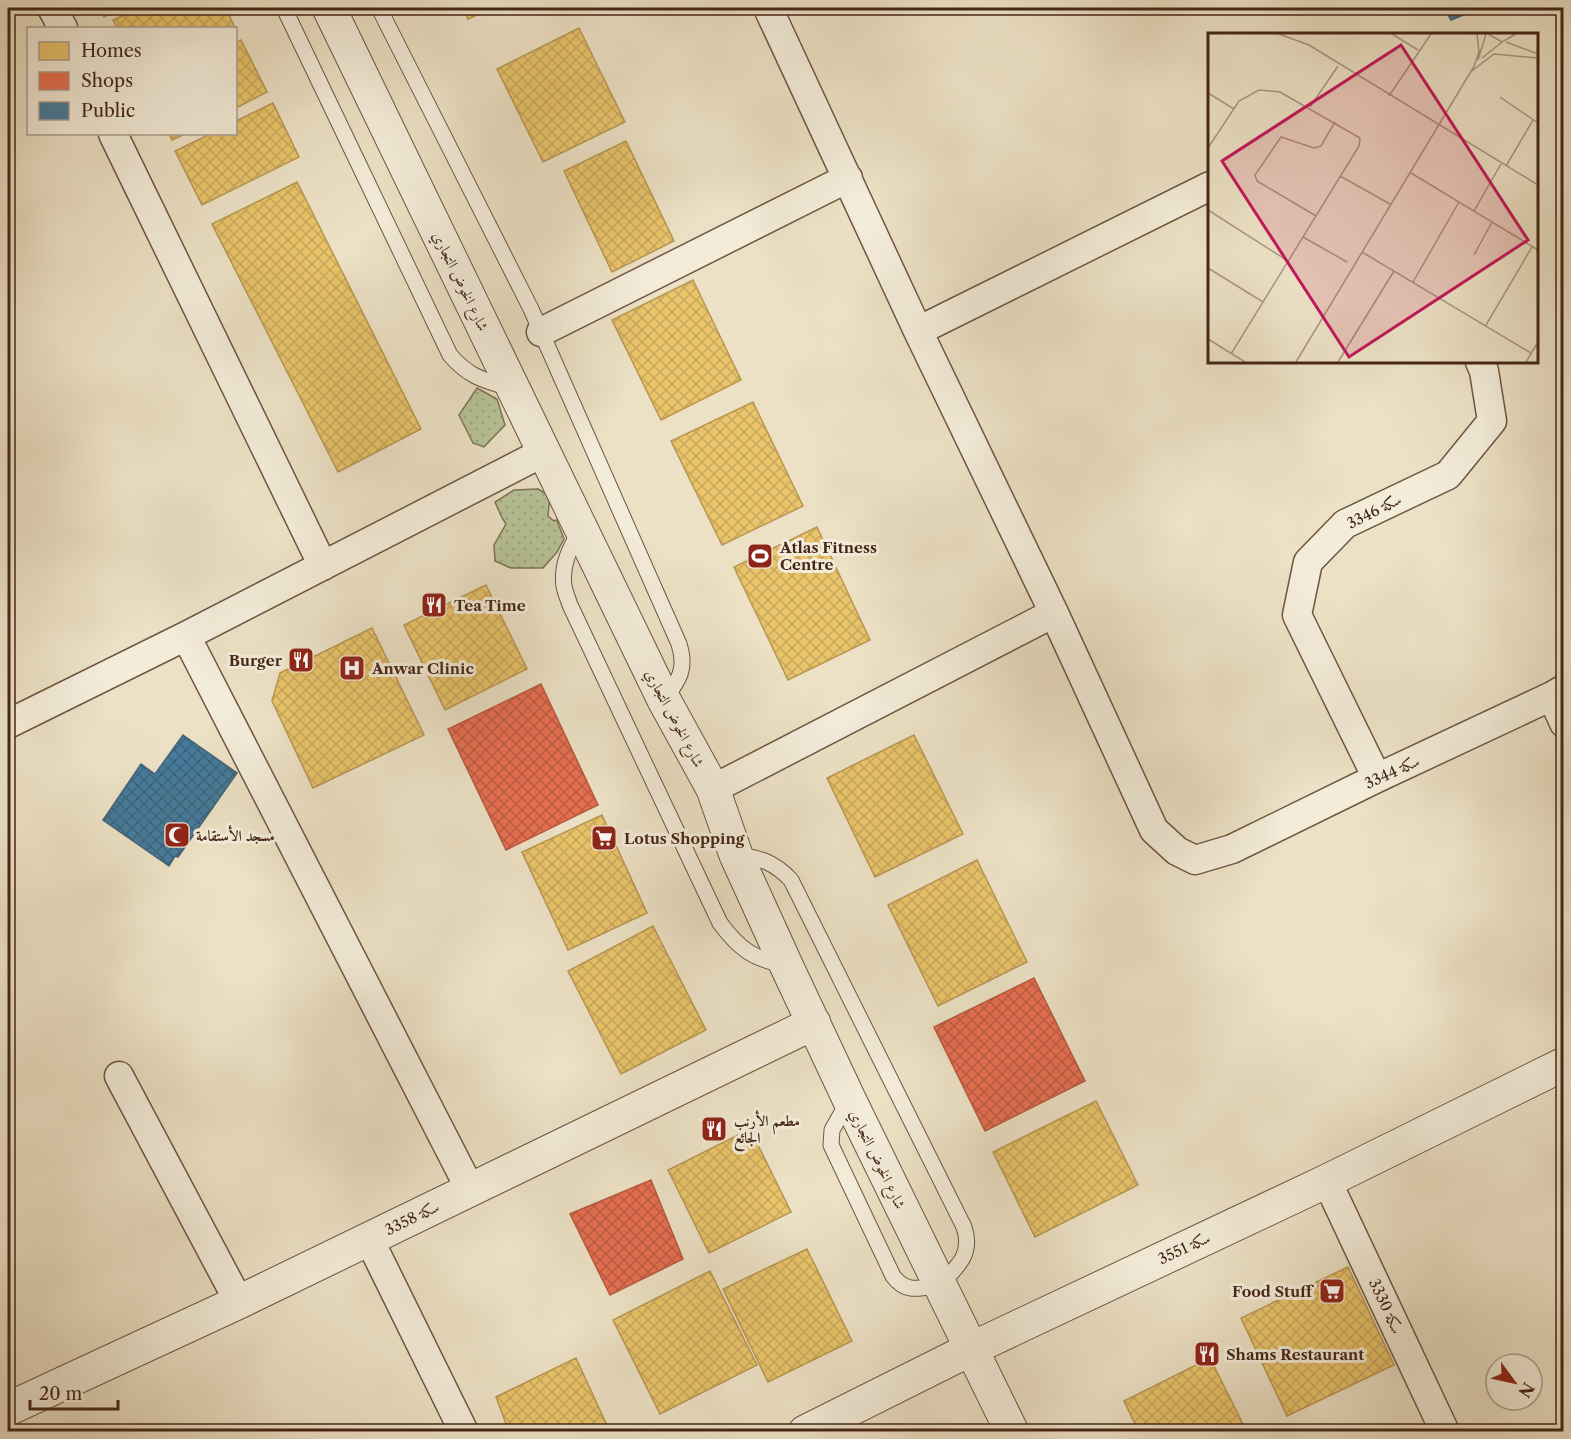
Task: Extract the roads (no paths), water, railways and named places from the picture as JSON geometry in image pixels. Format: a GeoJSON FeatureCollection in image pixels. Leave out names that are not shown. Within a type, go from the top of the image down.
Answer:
{"type":"FeatureCollection","features":[{"type":"Feature","properties":{"kind":"street"},"geometry":{"type":"LineString","coordinates":[[52,8],[62,27]]}},
{"type":"Feature","properties":{"kind":"street","name":"شارع الخوض التجاري"},"geometry":{"type":"LineString","coordinates":[[329,8],[664,700],[713,789],[736,855],[849,1100],[1014,1430]]}},
{"type":"Feature","properties":{"kind":"street"},"geometry":{"type":"LineString","coordinates":[[713,789],[1054,613],[918,331],[768,8]]}},
{"type":"Feature","properties":{"kind":"street"},"geometry":{"type":"LineString","coordinates":[[113,135],[323,566]]}},
{"type":"Feature","properties":{"kind":"street"},"geometry":{"type":"LineString","coordinates":[[541,332],[848,178]]}},
{"type":"Feature","properties":{"kind":"street"},"geometry":{"type":"LineString","coordinates":[[918,331],[1208,186]]}},
{"type":"Feature","properties":{"kind":"street","name":"سكة 3346"},"geometry":{"type":"LineString","coordinates":[[1377,778],[1297,615],[1308,562],[1345,524],[1448,475],[1491,421],[1484,371],[1480,363]]}},
{"type":"Feature","properties":{"kind":"street"},"geometry":{"type":"LineString","coordinates":[[8,724],[544,453]]}},
{"type":"Feature","properties":{"kind":"street","name":"سكة 3344"},"geometry":{"type":"LineString","coordinates":[[1054,613],[1154,830],[1177,851],[1196,860],[1232,849],[1558,693],[1563,723]]}},
{"type":"Feature","properties":{"kind":"street"},"geometry":{"type":"LineString","coordinates":[[186,636],[470,1189]]}},
{"type":"Feature","properties":{"kind":"street","name":"سكة 3358"},"geometry":{"type":"LineString","coordinates":[[8,1409],[239,1302],[814,1023]]}},
{"type":"Feature","properties":{"kind":"street","name":"سكة 3551"},"geometry":{"type":"LineString","coordinates":[[805,1431],[972,1349],[1327,1181],[1563,1064]]}},
{"type":"Feature","properties":{"kind":"street"},"geometry":{"type":"LineString","coordinates":[[119,1076],[239,1302]]}},
{"type":"Feature","properties":{"kind":"street","name":"سكة 3330"},"geometry":{"type":"LineString","coordinates":[[1327,1181],[1445,1431]]}},
{"type":"Feature","properties":{"kind":"street"},"geometry":{"type":"LineString","coordinates":[[369,1239],[464,1431]]}},
{"type":"Feature","properties":{"kind":"lane"},"geometry":{"type":"LineString","coordinates":[[284,8],[450,355],[461,368],[475,377],[513,389]]}},
{"type":"Feature","properties":{"kind":"lane"},"geometry":{"type":"LineString","coordinates":[[380,8],[541,332],[679,644],[682,655],[680,678],[664,700]]}},
{"type":"Feature","properties":{"kind":"lane"},"geometry":{"type":"LineString","coordinates":[[581,530],[570,547],[564,566],[564,586],[570,605],[715,913],[733,940],[748,953],[767,962],[787,967]]}},
{"type":"Feature","properties":{"kind":"lane"},"geometry":{"type":"LineString","coordinates":[[736,855],[768,862],[791,880],[964,1227],[968,1237],[968,1248],[963,1258],[940,1285]]}},
{"type":"Feature","properties":{"kind":"place","name":"Atlas Fitness Centre"},"geometry":{"type":"Point","coordinates":[760,556]}},
{"type":"Feature","properties":{"kind":"place","name":"Tea Time"},"geometry":{"type":"Point","coordinates":[434,605]}},
{"type":"Feature","properties":{"kind":"place","name":"Burger"},"geometry":{"type":"Point","coordinates":[301,660]}},
{"type":"Feature","properties":{"kind":"place","name":"Anwar Clinic"},"geometry":{"type":"Point","coordinates":[352,668]}},
{"type":"Feature","properties":{"kind":"place","name":"مسجد الأستقامة"},"geometry":{"type":"Point","coordinates":[177,835]}},
{"type":"Feature","properties":{"kind":"place","name":"Lotus Shopping"},"geometry":{"type":"Point","coordinates":[604,838]}},
{"type":"Feature","properties":{"kind":"place","name":"مطعم الأرنب الجائع"},"geometry":{"type":"Point","coordinates":[714,1129]}},
{"type":"Feature","properties":{"kind":"place","name":"Food Stuff"},"geometry":{"type":"Point","coordinates":[1332,1291]}},
{"type":"Feature","properties":{"kind":"place","name":"Shams Restaurant"},"geometry":{"type":"Point","coordinates":[1207,1354]}}]}
